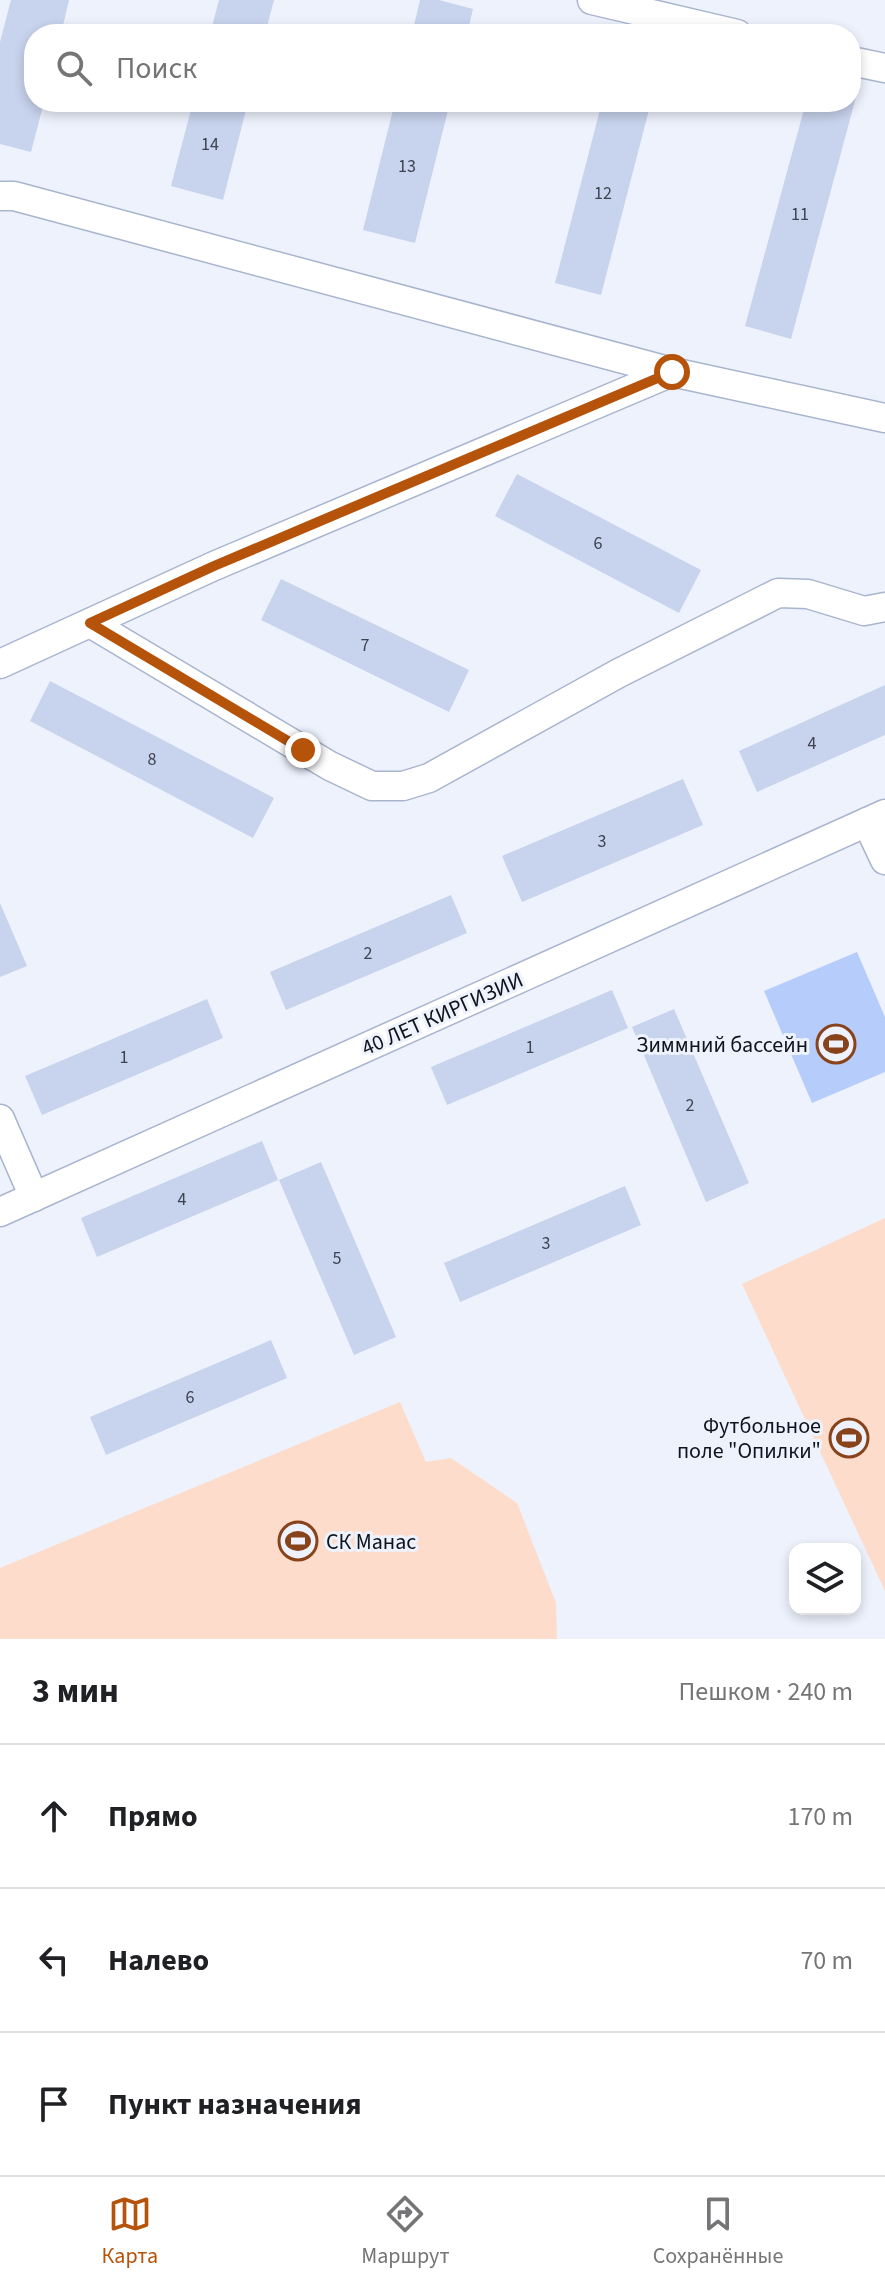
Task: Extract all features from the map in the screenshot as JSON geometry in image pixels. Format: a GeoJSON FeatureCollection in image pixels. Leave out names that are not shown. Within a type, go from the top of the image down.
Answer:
{"type":"FeatureCollection","features":[{"type":"Feature","properties":{"kind":"street"},"geometry":{"type":"LineString","coordinates":[[592,0],[694,24]]}},
{"type":"Feature","properties":{"kind":"street"},"geometry":{"type":"LineString","coordinates":[[861,63],[885,68]]}},
{"type":"Feature","properties":{"kind":"street"},"geometry":{"type":"LineString","coordinates":[[0,196],[29,200],[672,372],[885,418]]}},
{"type":"Feature","properties":{"kind":"street"},"geometry":{"type":"LineString","coordinates":[[0,664],[214,566],[672,372]]}},
{"type":"Feature","properties":{"kind":"street"},"geometry":{"type":"LineString","coordinates":[[90,623],[330,766],[372,786],[403,786],[429,778],[619,673],[778,593],[808,594],[864,611],[885,607]]}},
{"type":"Feature","properties":{"kind":"street"},"geometry":{"type":"LineString","coordinates":[[876,818],[885,860]]}},
{"type":"Feature","properties":{"kind":"street","name":"40 ЛЕТ КИРГИЗИИ"},"geometry":{"type":"LineString","coordinates":[[0,1212],[876,818]]}},
{"type":"Feature","properties":{"kind":"street"},"geometry":{"type":"LineString","coordinates":[[0,1119],[34,1197]]}},
{"type":"Feature","properties":{"kind":"shaded area","name":"Футбольное поле \"Опилки\""},"geometry":{"type":"Polygon","coordinates":[[[885,1218],[885,1591],[742,1284],[885,1218]]]}},
{"type":"Feature","properties":{"kind":"shaded area","name":"СК Манас"},"geometry":{"type":"Polygon","coordinates":[[[400,1402],[426,1462],[451,1458],[517,1503],[556,1603],[557,1639],[0,1639],[0,1568],[400,1402]]]}},
{"type":"Feature","properties":{"kind":"water","name":"Зиммний бассейн"},"geometry":{"type":"Polygon","coordinates":[[[857,952],[885,1017],[885,1072],[812,1103],[764,991],[857,952]]]}},
{"type":"Feature","properties":{"kind":"building"},"geometry":{"type":"Polygon","coordinates":[[[11,0],[69,0],[63,24],[24,24],[24,112],[41,112],[31,152],[0,144],[0,42],[11,0]]]}},
{"type":"Feature","properties":{"kind":"building"},"geometry":{"type":"Polygon","coordinates":[[[219,0],[274,0],[268,24],[213,24],[219,0]]]}},
{"type":"Feature","properties":{"kind":"building"},"geometry":{"type":"Polygon","coordinates":[[[420,0],[439,0],[473,9],[469,24],[414,24],[420,0]]]}},
{"type":"Feature","properties":{"kind":"building"},"geometry":{"type":"Polygon","coordinates":[[[190,112],[245,112],[223,200],[171,186],[190,112]]]}},
{"type":"Feature","properties":{"kind":"building"},"geometry":{"type":"Polygon","coordinates":[[[392,112],[448,112],[415,243],[363,230],[392,112]]]}},
{"type":"Feature","properties":{"kind":"building"},"geometry":{"type":"Polygon","coordinates":[[[599,112],[648,112],[601,295],[555,283],[599,112]]]}},
{"type":"Feature","properties":{"kind":"building"},"geometry":{"type":"Polygon","coordinates":[[[803,112],[852,112],[791,339],[745,326],[803,112]]]}},
{"type":"Feature","properties":{"kind":"building"},"geometry":{"type":"Polygon","coordinates":[[[517,474],[701,570],[679,613],[495,516],[517,474]]]}},
{"type":"Feature","properties":{"kind":"building"},"geometry":{"type":"Polygon","coordinates":[[[281,579],[469,670],[449,712],[261,620],[281,579]]]}},
{"type":"Feature","properties":{"kind":"building"},"geometry":{"type":"Polygon","coordinates":[[[50,681],[274,798],[253,838],[30,721],[50,681]]]}},
{"type":"Feature","properties":{"kind":"building"},"geometry":{"type":"Polygon","coordinates":[[[885,685],[885,735],[757,792],[739,751],[885,685]]]}},
{"type":"Feature","properties":{"kind":"building"},"geometry":{"type":"Polygon","coordinates":[[[683,779],[703,825],[522,902],[502,856],[683,779]]]}},
{"type":"Feature","properties":{"kind":"building"},"geometry":{"type":"Polygon","coordinates":[[[451,895],[467,933],[286,1010],[270,972],[451,895]]]}},
{"type":"Feature","properties":{"kind":"building"},"geometry":{"type":"Polygon","coordinates":[[[0,903],[27,966],[0,977],[0,903]]]}},
{"type":"Feature","properties":{"kind":"building"},"geometry":{"type":"Polygon","coordinates":[[[612,990],[628,1028],[447,1105],[431,1067],[612,990]]]}},
{"type":"Feature","properties":{"kind":"building"},"geometry":{"type":"Polygon","coordinates":[[[207,999],[223,1038],[42,1115],[25,1076],[207,999]]]}},
{"type":"Feature","properties":{"kind":"building"},"geometry":{"type":"Polygon","coordinates":[[[674,1009],[749,1183],[706,1202],[632,1027],[674,1009]]]}},
{"type":"Feature","properties":{"kind":"building"},"geometry":{"type":"Polygon","coordinates":[[[262,1141],[278,1180],[97,1257],[81,1218],[262,1141]]]}},
{"type":"Feature","properties":{"kind":"building"},"geometry":{"type":"Polygon","coordinates":[[[321,1162],[396,1337],[354,1355],[279,1180],[321,1162]]]}},
{"type":"Feature","properties":{"kind":"building"},"geometry":{"type":"Polygon","coordinates":[[[625,1186],[641,1225],[460,1302],[444,1263],[625,1186]]]}},
{"type":"Feature","properties":{"kind":"building"},"geometry":{"type":"Polygon","coordinates":[[[271,1340],[287,1378],[106,1455],[90,1417],[271,1340]]]}},
{"type":"Feature","properties":{"kind":"place","name":"Зиммний бассейн"},"geometry":{"type":"Point","coordinates":[836,1044]}},
{"type":"Feature","properties":{"kind":"place","name":"Футбольное поле \"Опилки\""},"geometry":{"type":"Point","coordinates":[849,1438]}},
{"type":"Feature","properties":{"kind":"place","name":"СК Манас"},"geometry":{"type":"Point","coordinates":[298,1541]}},
{"type":"Feature","properties":{"kind":"route"},"geometry":{"type":"LineString","coordinates":[[303,750],[90,623],[214,566],[672,372]]}}]}
